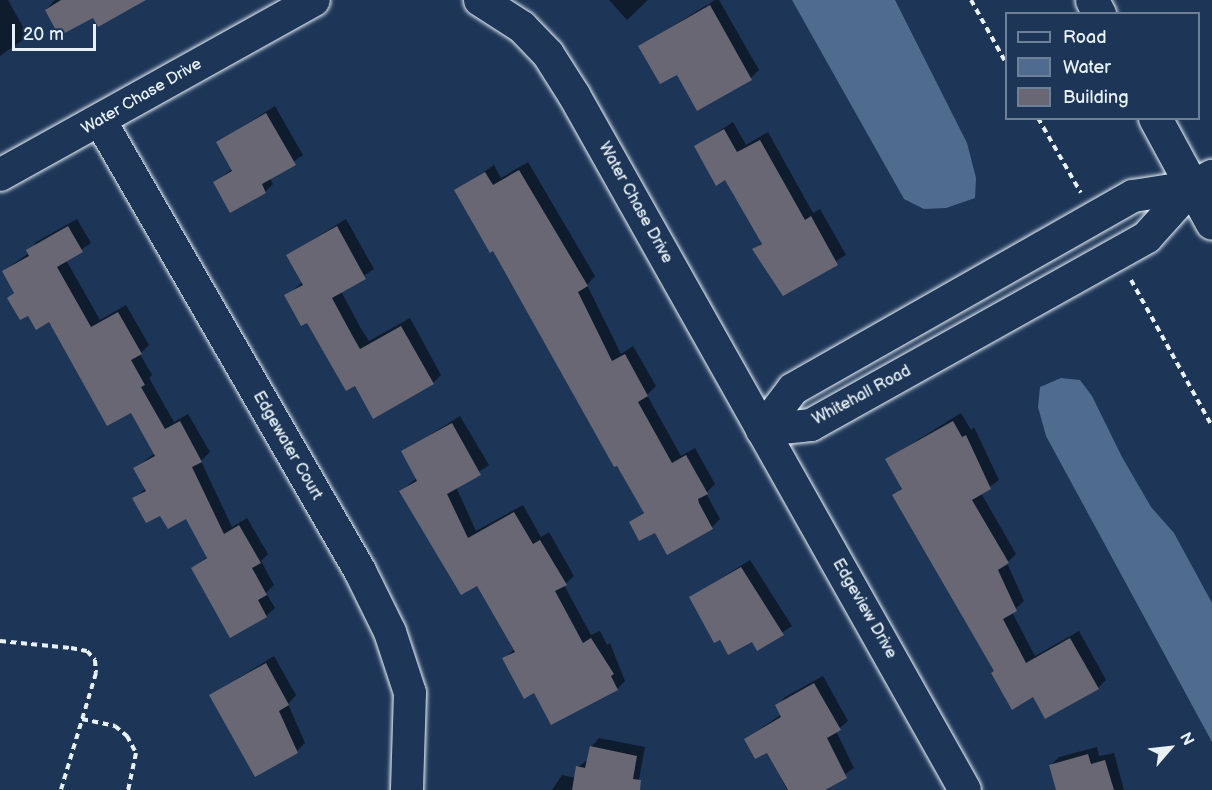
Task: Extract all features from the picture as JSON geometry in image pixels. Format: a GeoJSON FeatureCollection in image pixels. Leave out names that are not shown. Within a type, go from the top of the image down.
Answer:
{"type":"FeatureCollection","features":[{"type":"Feature","properties":{"kind":"main road"},"geometry":{"type":"LineString","coordinates":[[1156,120],[1202,182],[1212,223]]}},
{"type":"Feature","properties":{"kind":"street","name":"Water Chase Drive"},"geometry":{"type":"LineString","coordinates":[[0,176],[101,122],[314,0]]}},
{"type":"Feature","properties":{"kind":"street","name":"Water Chase Drive"},"geometry":{"type":"LineString","coordinates":[[480,0],[522,27],[563,76],[762,429]]}},
{"type":"Feature","properties":{"kind":"street","name":"Edgewater Court"},"geometry":{"type":"LineString","coordinates":[[101,122],[360,571],[390,632],[410,693],[407,790]]}},
{"type":"Feature","properties":{"kind":"street","name":"Whitehall Road"},"geometry":{"type":"LineString","coordinates":[[762,429],[811,425],[1146,237],[1202,182]]}},
{"type":"Feature","properties":{"kind":"street"},"geometry":{"type":"LineString","coordinates":[[762,429],[793,389],[1133,196],[1202,182]]}},
{"type":"Feature","properties":{"kind":"street","name":"Edgeview Drive"},"geometry":{"type":"LineString","coordinates":[[762,429],[965,790]]}},
{"type":"Feature","properties":{"kind":"path"},"geometry":{"type":"LineString","coordinates":[[971,0],[1005,61]]}},
{"type":"Feature","properties":{"kind":"path"},"geometry":{"type":"LineString","coordinates":[[0,641],[87,651],[95,660],[96,673],[61,790]]}},
{"type":"Feature","properties":{"kind":"path"},"geometry":{"type":"LineString","coordinates":[[82,719],[115,726],[127,736],[136,753],[128,790]]}},
{"type":"Feature","properties":{"kind":"water"},"geometry":{"type":"Polygon","coordinates":[[[792,0],[895,0],[967,143],[976,178],[975,198],[946,208],[924,209],[904,199],[792,0]]]}},
{"type":"Feature","properties":{"kind":"water"},"geometry":{"type":"Polygon","coordinates":[[[1061,378],[1080,380],[1092,396],[1122,457],[1151,507],[1174,533],[1212,603],[1212,742],[1046,436],[1038,407],[1040,387],[1061,378]]]}},
{"type":"Feature","properties":{"kind":"building"},"geometry":{"type":"Polygon","coordinates":[[[61,0],[146,0],[98,27],[93,18],[59,36],[45,10],[61,0]]]}},
{"type":"Feature","properties":{"kind":"building"},"geometry":{"type":"Polygon","coordinates":[[[710,5],[752,80],[697,111],[677,75],[660,84],[638,46],[710,5]]]}},
{"type":"Feature","properties":{"kind":"building"},"geometry":{"type":"Polygon","coordinates":[[[266,113],[296,165],[262,184],[266,193],[230,213],[213,182],[232,171],[216,142],[266,113]]]}},
{"type":"Feature","properties":{"kind":"building"},"geometry":{"type":"Polygon","coordinates":[[[724,129],[737,152],[760,140],[805,220],[811,216],[838,265],[783,296],[752,249],[762,244],[725,180],[716,186],[694,146],[724,129]]]}},
{"type":"Feature","properties":{"kind":"building"},"geometry":{"type":"Polygon","coordinates":[[[519,170],[588,286],[578,292],[612,361],[625,354],[648,396],[638,402],[672,463],[686,455],[708,494],[698,499],[713,529],[667,555],[655,533],[639,541],[629,522],[644,513],[617,466],[614,467],[493,251],[490,253],[454,190],[485,172],[493,185],[519,170]]]}},
{"type":"Feature","properties":{"kind":"building"},"geometry":{"type":"Polygon","coordinates":[[[68,226],[83,252],[57,267],[91,327],[118,312],[142,354],[131,360],[145,385],[141,387],[165,429],[180,421],[202,462],[192,467],[224,534],[239,525],[261,563],[252,568],[267,595],[258,600],[267,617],[230,638],[191,568],[207,558],[186,519],[168,529],[160,516],[146,523],[132,498],[146,491],[133,468],[155,456],[131,413],[107,426],[49,322],[36,330],[28,316],[20,320],[7,298],[14,293],[2,271],[29,256],[26,250],[68,226]]]}},
{"type":"Feature","properties":{"kind":"building"},"geometry":{"type":"Polygon","coordinates":[[[337,226],[366,279],[332,298],[360,349],[401,326],[434,384],[373,419],[355,386],[346,391],[307,323],[301,326],[284,295],[303,285],[286,255],[337,226]]]}},
{"type":"Feature","properties":{"kind":"building"},"geometry":{"type":"Polygon","coordinates":[[[953,421],[962,437],[966,435],[991,489],[972,500],[1009,563],[998,570],[1017,611],[1003,619],[1026,663],[1070,638],[1099,689],[1045,719],[1033,697],[1012,710],[991,673],[994,671],[892,495],[902,489],[885,459],[953,421]]]}},
{"type":"Feature","properties":{"kind":"building"},"geometry":{"type":"Polygon","coordinates":[[[452,423],[481,475],[447,494],[468,538],[514,512],[533,544],[540,540],[567,585],[555,591],[583,643],[591,638],[614,674],[611,676],[618,690],[551,725],[534,693],[524,699],[502,658],[515,652],[477,586],[461,595],[399,491],[417,481],[401,451],[452,423]]]}},
{"type":"Feature","properties":{"kind":"building"},"geometry":{"type":"Polygon","coordinates":[[[741,567],[784,635],[757,651],[752,642],[728,655],[720,640],[714,643],[689,597],[741,567]]]}},
{"type":"Feature","properties":{"kind":"building"},"geometry":{"type":"Polygon","coordinates":[[[266,663],[289,705],[279,711],[298,753],[255,777],[209,695],[266,663]]]}},
{"type":"Feature","properties":{"kind":"building"},"geometry":{"type":"Polygon","coordinates":[[[814,683],[841,730],[827,738],[847,778],[825,790],[788,790],[767,753],[755,759],[744,739],[781,717],[775,705],[814,683]]]}},
{"type":"Feature","properties":{"kind":"building"},"geometry":{"type":"Polygon","coordinates":[[[590,746],[637,756],[633,779],[641,780],[640,790],[572,790],[576,766],[585,768],[590,746]]]}},
{"type":"Feature","properties":{"kind":"building"},"geometry":{"type":"Polygon","coordinates":[[[1088,754],[1091,764],[1105,760],[1114,790],[1056,790],[1049,765],[1088,754]]]}}]}
